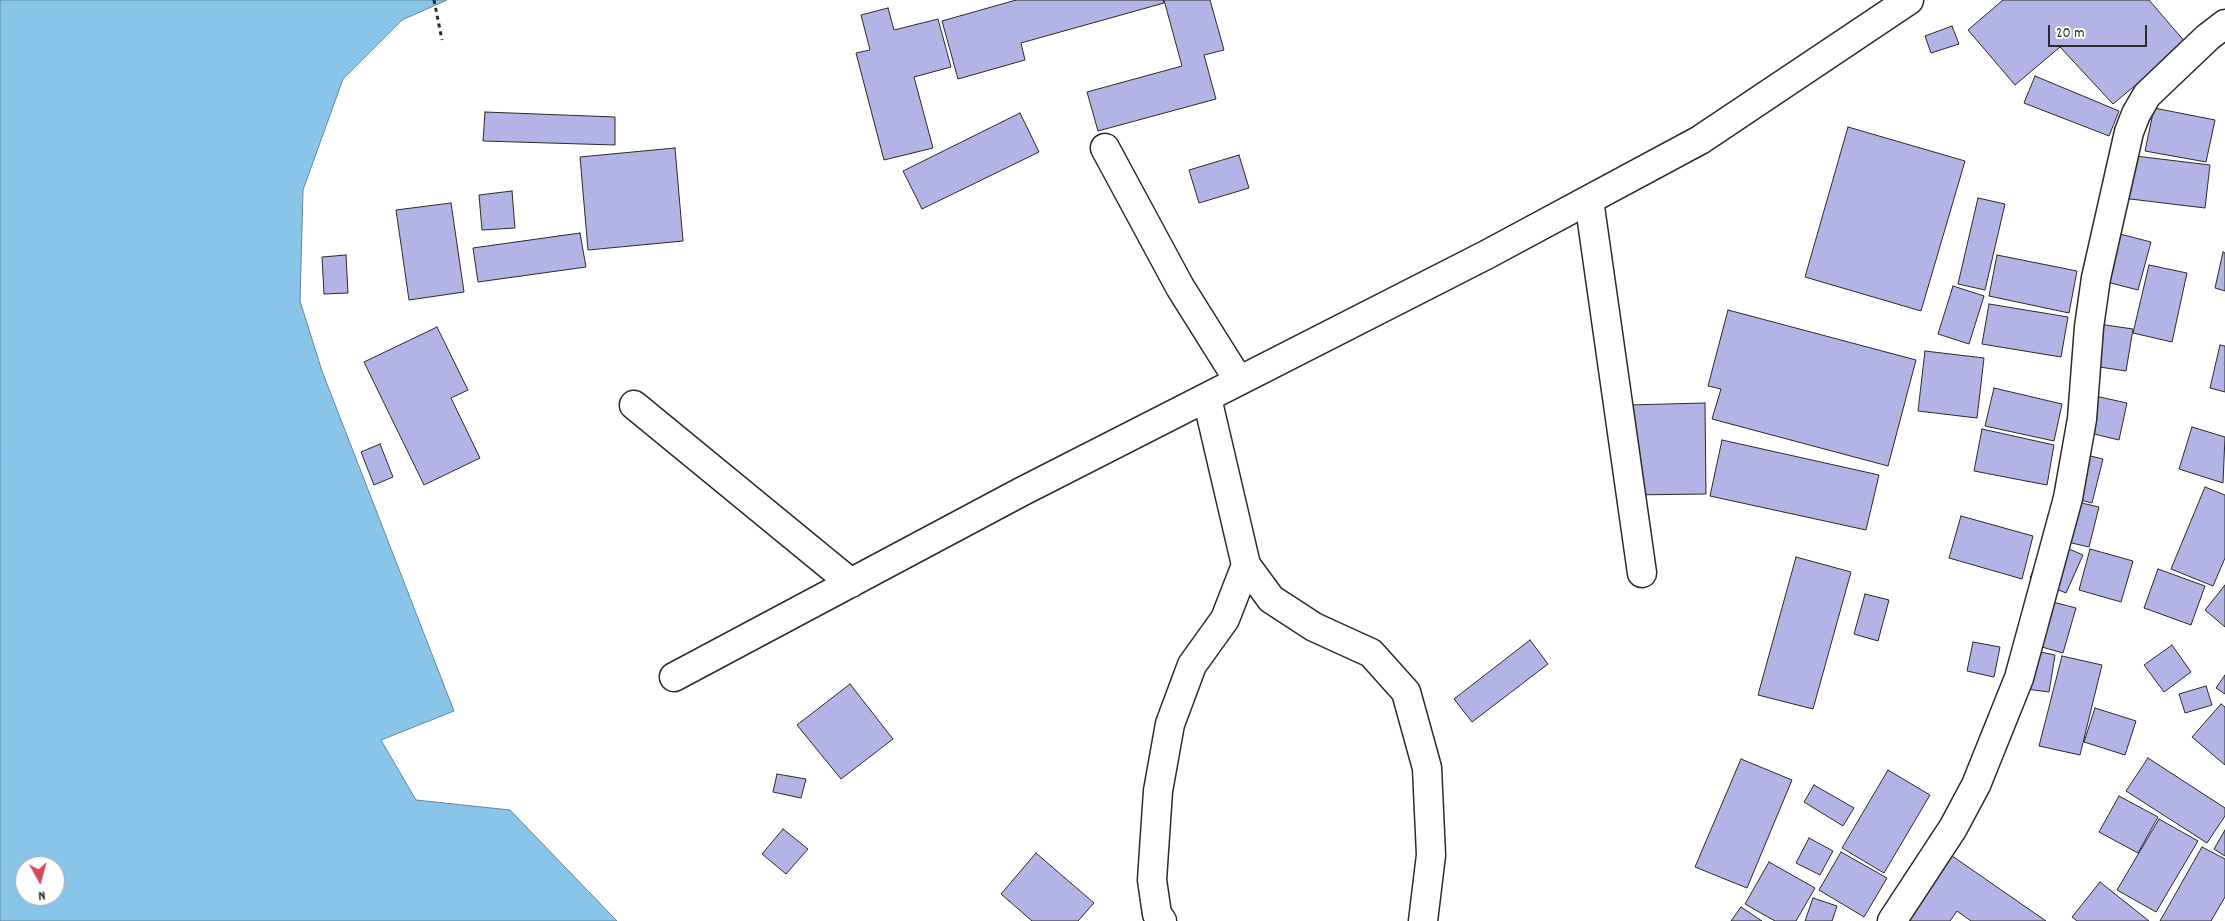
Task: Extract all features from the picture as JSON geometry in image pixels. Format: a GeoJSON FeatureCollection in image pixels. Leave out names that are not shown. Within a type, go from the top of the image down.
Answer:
{"type":"FeatureCollection","features":[{"type":"Feature","properties":{"kind":"street"},"geometry":{"type":"LineString","coordinates":[[674,677],[1021,492],[1240,381],[1589,200],[1700,140],[1909,0]]}},
{"type":"Feature","properties":{"kind":"street"},"geometry":{"type":"LineString","coordinates":[[1892,921],[1954,828],[1976,785],[2019,678],[2068,498],[2082,419],[2089,327],[2096,278],[2127,140],[2136,114],[2147,94],[2208,37],[2225,24]]}},
{"type":"Feature","properties":{"kind":"street"},"geometry":{"type":"LineString","coordinates":[[1105,148],[1180,287],[1240,381]]}},
{"type":"Feature","properties":{"kind":"street"},"geometry":{"type":"LineString","coordinates":[[1589,200],[1642,573]]}},
{"type":"Feature","properties":{"kind":"street"},"geometry":{"type":"LineString","coordinates":[[1207,398],[1246,565],[1271,599],[1314,627],[1371,653],[1406,692],[1427,768],[1430,855],[1423,921]]}},
{"type":"Feature","properties":{"kind":"street"},"geometry":{"type":"LineString","coordinates":[[634,405],[851,583]]}},
{"type":"Feature","properties":{"kind":"street"},"geometry":{"type":"LineString","coordinates":[[1162,921],[1157,914],[1152,880],[1158,791],[1170,724],[1192,664],[1225,619],[1246,565]]}},
{"type":"Feature","properties":{"kind":"path"},"geometry":{"type":"LineString","coordinates":[[434,0],[442,40]]}},
{"type":"Feature","properties":{"kind":"water"},"geometry":{"type":"Polygon","coordinates":[[[0,0],[447,0],[402,20],[343,79],[303,190],[300,301],[322,371],[454,711],[381,740],[416,800],[510,810],[617,921],[0,921],[0,0]]]}},
{"type":"Feature","properties":{"kind":"building"},"geometry":{"type":"Polygon","coordinates":[[[1016,0],[1163,0],[1164,3],[1021,43],[1025,60],[958,79],[942,21],[1016,0]]]}},
{"type":"Feature","properties":{"kind":"building"},"geometry":{"type":"Polygon","coordinates":[[[1164,0],[1210,0],[1224,50],[1204,55],[1216,99],[1098,131],[1087,92],[1182,66],[1164,0]]]}},
{"type":"Feature","properties":{"kind":"building"},"geometry":{"type":"Polygon","coordinates":[[[2003,0],[2149,0],[2186,43],[2113,104],[2060,47],[2015,85],[1968,30],[2003,0]]]}},
{"type":"Feature","properties":{"kind":"building"},"geometry":{"type":"Polygon","coordinates":[[[888,8],[894,30],[938,19],[951,67],[914,77],[933,148],[884,160],[856,53],[870,50],[861,15],[888,8]]]}},
{"type":"Feature","properties":{"kind":"building"},"geometry":{"type":"Polygon","coordinates":[[[1952,26],[1959,44],[1931,53],[1925,36],[1952,26]]]}},
{"type":"Feature","properties":{"kind":"building"},"geometry":{"type":"Polygon","coordinates":[[[2035,76],[2119,111],[2109,136],[2024,103],[2035,76]]]}},
{"type":"Feature","properties":{"kind":"building"},"geometry":{"type":"Polygon","coordinates":[[[2154,108],[2215,120],[2206,162],[2145,151],[2154,108]]]}},
{"type":"Feature","properties":{"kind":"building"},"geometry":{"type":"Polygon","coordinates":[[[485,112],[615,117],[615,145],[483,141],[485,112]]]}},
{"type":"Feature","properties":{"kind":"building"},"geometry":{"type":"Polygon","coordinates":[[[1020,113],[1039,152],[922,209],[903,171],[1020,113]]]}},
{"type":"Feature","properties":{"kind":"building"},"geometry":{"type":"Polygon","coordinates":[[[1848,127],[1965,161],[1921,311],[1805,277],[1848,127]]]}},
{"type":"Feature","properties":{"kind":"building"},"geometry":{"type":"Polygon","coordinates":[[[675,148],[683,241],[588,250],[580,157],[675,148]]]}},
{"type":"Feature","properties":{"kind":"building"},"geometry":{"type":"Polygon","coordinates":[[[1239,155],[1249,188],[1199,203],[1189,170],[1239,155]]]}},
{"type":"Feature","properties":{"kind":"building"},"geometry":{"type":"Polygon","coordinates":[[[2127,155],[2210,165],[2205,208],[2122,198],[2127,155]]]}},
{"type":"Feature","properties":{"kind":"building"},"geometry":{"type":"Polygon","coordinates":[[[512,191],[515,228],[482,230],[479,195],[512,191]]]}},
{"type":"Feature","properties":{"kind":"building"},"geometry":{"type":"Polygon","coordinates":[[[1978,198],[2005,204],[1985,290],[1958,284],[1978,198]]]}},
{"type":"Feature","properties":{"kind":"building"},"geometry":{"type":"Polygon","coordinates":[[[451,203],[464,292],[409,300],[396,210],[451,203]]]}},
{"type":"Feature","properties":{"kind":"building"},"geometry":{"type":"Polygon","coordinates":[[[2108,231],[2151,242],[2138,290],[2095,279],[2108,231]]]}},
{"type":"Feature","properties":{"kind":"building"},"geometry":{"type":"Polygon","coordinates":[[[580,233],[586,267],[478,282],[473,248],[580,233]]]}},
{"type":"Feature","properties":{"kind":"building"},"geometry":{"type":"Polygon","coordinates":[[[2223,252],[2225,253],[2225,291],[2215,288],[2223,252]]]}},
{"type":"Feature","properties":{"kind":"building"},"geometry":{"type":"Polygon","coordinates":[[[346,255],[348,293],[324,294],[322,257],[346,255]]]}},
{"type":"Feature","properties":{"kind":"building"},"geometry":{"type":"Polygon","coordinates":[[[1997,255],[2077,271],[2069,313],[1989,296],[1997,255]]]}},
{"type":"Feature","properties":{"kind":"building"},"geometry":{"type":"Polygon","coordinates":[[[2149,265],[2187,273],[2172,342],[2133,333],[2149,265]]]}},
{"type":"Feature","properties":{"kind":"building"},"geometry":{"type":"Polygon","coordinates":[[[1953,286],[1984,296],[1969,344],[1938,334],[1953,286]]]}},
{"type":"Feature","properties":{"kind":"building"},"geometry":{"type":"Polygon","coordinates":[[[1989,304],[2068,317],[2061,357],[1982,344],[1989,304]]]}},
{"type":"Feature","properties":{"kind":"building"},"geometry":{"type":"Polygon","coordinates":[[[1728,310],[1916,360],[1888,466],[1712,419],[1721,389],[1708,386],[1728,310]]]}},
{"type":"Feature","properties":{"kind":"building"},"geometry":{"type":"Polygon","coordinates":[[[2092,323],[2133,329],[2126,371],[2086,365],[2092,323]]]}},
{"type":"Feature","properties":{"kind":"building"},"geometry":{"type":"Polygon","coordinates":[[[437,327],[468,390],[451,398],[480,458],[424,485],[364,362],[437,327]]]}},
{"type":"Feature","properties":{"kind":"building"},"geometry":{"type":"Polygon","coordinates":[[[2220,345],[2225,346],[2225,392],[2210,388],[2220,345]]]}},
{"type":"Feature","properties":{"kind":"building"},"geometry":{"type":"Polygon","coordinates":[[[1925,351],[1984,358],[1977,418],[1918,411],[1925,351]]]}},
{"type":"Feature","properties":{"kind":"building"},"geometry":{"type":"Polygon","coordinates":[[[1994,388],[2062,404],[2054,441],[1985,426],[1994,388]]]}},
{"type":"Feature","properties":{"kind":"building"},"geometry":{"type":"Polygon","coordinates":[[[2086,394],[2127,403],[2119,440],[2078,430],[2086,394]]]}},
{"type":"Feature","properties":{"kind":"building"},"geometry":{"type":"Polygon","coordinates":[[[1705,403],[1706,494],[1630,495],[1628,405],[1705,403]]]}},
{"type":"Feature","properties":{"kind":"building"},"geometry":{"type":"Polygon","coordinates":[[[2192,427],[2225,437],[2223,483],[2179,469],[2192,427]]]}},
{"type":"Feature","properties":{"kind":"building"},"geometry":{"type":"Polygon","coordinates":[[[1982,429],[2054,445],[2047,485],[1974,471],[1982,429]]]}},
{"type":"Feature","properties":{"kind":"building"},"geometry":{"type":"Polygon","coordinates":[[[1722,440],[1879,475],[1866,530],[1710,496],[1722,440]]]}},
{"type":"Feature","properties":{"kind":"building"},"geometry":{"type":"Polygon","coordinates":[[[380,444],[393,477],[374,485],[361,452],[380,444]]]}},
{"type":"Feature","properties":{"kind":"building"},"geometry":{"type":"Polygon","coordinates":[[[2069,451],[2103,459],[2092,503],[2057,494],[2069,451]]]}},
{"type":"Feature","properties":{"kind":"building"},"geometry":{"type":"Polygon","coordinates":[[[2205,487],[2225,495],[2225,558],[2213,586],[2171,569],[2205,487]]]}},
{"type":"Feature","properties":{"kind":"building"},"geometry":{"type":"Polygon","coordinates":[[[2056,497],[2099,507],[2089,547],[2046,537],[2056,497]]]}},
{"type":"Feature","properties":{"kind":"building"},"geometry":{"type":"Polygon","coordinates":[[[1961,516],[2033,536],[2022,579],[1949,558],[1961,516]]]}},
{"type":"Feature","properties":{"kind":"building"},"geometry":{"type":"Polygon","coordinates":[[[2046,539],[2083,555],[2066,593],[2030,578],[2046,539]]]}},
{"type":"Feature","properties":{"kind":"building"},"geometry":{"type":"Polygon","coordinates":[[[2090,549],[2133,561],[2121,602],[2079,590],[2090,549]]]}},
{"type":"Feature","properties":{"kind":"building"},"geometry":{"type":"Polygon","coordinates":[[[1796,557],[1851,572],[1813,709],[1758,695],[1796,557]]]}},
{"type":"Feature","properties":{"kind":"building"},"geometry":{"type":"Polygon","coordinates":[[[2158,569],[2205,586],[2191,625],[2144,608],[2158,569]]]}},
{"type":"Feature","properties":{"kind":"building"},"geometry":{"type":"Polygon","coordinates":[[[2225,585],[2225,627],[2205,610],[2225,585]]]}},
{"type":"Feature","properties":{"kind":"building"},"geometry":{"type":"Polygon","coordinates":[[[1865,594],[1889,600],[1878,641],[1854,634],[1865,594]]]}},
{"type":"Feature","properties":{"kind":"building"},"geometry":{"type":"Polygon","coordinates":[[[2030,596],[2076,608],[2063,653],[2017,640],[2030,596]]]}},
{"type":"Feature","properties":{"kind":"building"},"geometry":{"type":"Polygon","coordinates":[[[1530,640],[1548,664],[1472,722],[1454,699],[1530,640]]]}},
{"type":"Feature","properties":{"kind":"building"},"geometry":{"type":"Polygon","coordinates":[[[1973,642],[2000,647],[1994,677],[1967,671],[1973,642]]]}},
{"type":"Feature","properties":{"kind":"building"},"geometry":{"type":"Polygon","coordinates":[[[2172,645],[2191,672],[2164,692],[2144,665],[2172,645]]]}},
{"type":"Feature","properties":{"kind":"building"},"geometry":{"type":"Polygon","coordinates":[[[2016,647],[2055,655],[2049,692],[2011,687],[2016,647]]]}},
{"type":"Feature","properties":{"kind":"building"},"geometry":{"type":"Polygon","coordinates":[[[2062,656],[2102,665],[2080,755],[2039,746],[2062,656]]]}},
{"type":"Feature","properties":{"kind":"building"},"geometry":{"type":"Polygon","coordinates":[[[2225,675],[2225,694],[2216,688],[2225,675]]]}},
{"type":"Feature","properties":{"kind":"building"},"geometry":{"type":"Polygon","coordinates":[[[850,684],[893,739],[841,779],[797,725],[850,684]]]}},
{"type":"Feature","properties":{"kind":"building"},"geometry":{"type":"Polygon","coordinates":[[[2206,686],[2212,705],[2185,713],[2179,694],[2206,686]]]}},
{"type":"Feature","properties":{"kind":"building"},"geometry":{"type":"Polygon","coordinates":[[[2221,704],[2225,707],[2225,765],[2192,737],[2221,704]]]}},
{"type":"Feature","properties":{"kind":"building"},"geometry":{"type":"Polygon","coordinates":[[[2095,708],[2136,721],[2125,755],[2084,742],[2095,708]]]}},
{"type":"Feature","properties":{"kind":"building"},"geometry":{"type":"Polygon","coordinates":[[[2148,758],[2225,808],[2225,816],[2207,843],[2126,791],[2148,758]]]}},
{"type":"Feature","properties":{"kind":"building"},"geometry":{"type":"Polygon","coordinates":[[[1741,759],[1792,780],[1747,888],[1695,867],[1741,759]]]}},
{"type":"Feature","properties":{"kind":"building"},"geometry":{"type":"Polygon","coordinates":[[[1888,770],[1930,795],[1884,873],[1842,848],[1888,770]]]}},
{"type":"Feature","properties":{"kind":"building"},"geometry":{"type":"Polygon","coordinates":[[[777,774],[806,779],[801,798],[773,792],[777,774]]]}},
{"type":"Feature","properties":{"kind":"building"},"geometry":{"type":"Polygon","coordinates":[[[1814,785],[1854,808],[1843,826],[1804,802],[1814,785]]]}},
{"type":"Feature","properties":{"kind":"building"},"geometry":{"type":"Polygon","coordinates":[[[2119,796],[2158,817],[2138,853],[2099,832],[2119,796]]]}},
{"type":"Feature","properties":{"kind":"building"},"geometry":{"type":"Polygon","coordinates":[[[2159,819],[2198,841],[2156,912],[2117,890],[2159,819]]]}},
{"type":"Feature","properties":{"kind":"building"},"geometry":{"type":"Polygon","coordinates":[[[783,829],[808,849],[786,874],[762,854],[783,829]]]}},
{"type":"Feature","properties":{"kind":"building"},"geometry":{"type":"Polygon","coordinates":[[[2225,830],[2225,856],[2214,849],[2225,830]]]}},
{"type":"Feature","properties":{"kind":"building"},"geometry":{"type":"Polygon","coordinates":[[[1809,838],[1833,851],[1820,875],[1796,863],[1809,838]]]}},
{"type":"Feature","properties":{"kind":"building"},"geometry":{"type":"Polygon","coordinates":[[[2202,847],[2225,859],[2225,897],[2211,921],[2160,921],[2202,847]]]}},
{"type":"Feature","properties":{"kind":"building"},"geometry":{"type":"Polygon","coordinates":[[[1945,851],[2046,921],[1971,921],[1957,911],[1950,921],[1897,921],[1945,851]]]}},
{"type":"Feature","properties":{"kind":"building"},"geometry":{"type":"Polygon","coordinates":[[[1841,852],[1887,878],[1864,917],[1819,890],[1841,852]]]}},
{"type":"Feature","properties":{"kind":"building"},"geometry":{"type":"Polygon","coordinates":[[[1036,853],[1094,903],[1078,921],[1032,921],[1001,894],[1036,853]]]}},
{"type":"Feature","properties":{"kind":"building"},"geometry":{"type":"Polygon","coordinates":[[[1769,862],[1815,888],[1796,921],[1775,921],[1745,904],[1769,862]]]}},
{"type":"Feature","properties":{"kind":"building"},"geometry":{"type":"Polygon","coordinates":[[[2100,882],[2149,921],[2077,921],[2072,917],[2100,882]]]}},
{"type":"Feature","properties":{"kind":"building"},"geometry":{"type":"Polygon","coordinates":[[[1813,898],[1837,906],[1832,921],[1805,921],[1813,898]]]}},
{"type":"Feature","properties":{"kind":"building"},"geometry":{"type":"Polygon","coordinates":[[[1741,907],[1762,921],[1731,921],[1741,907]]]}}]}
